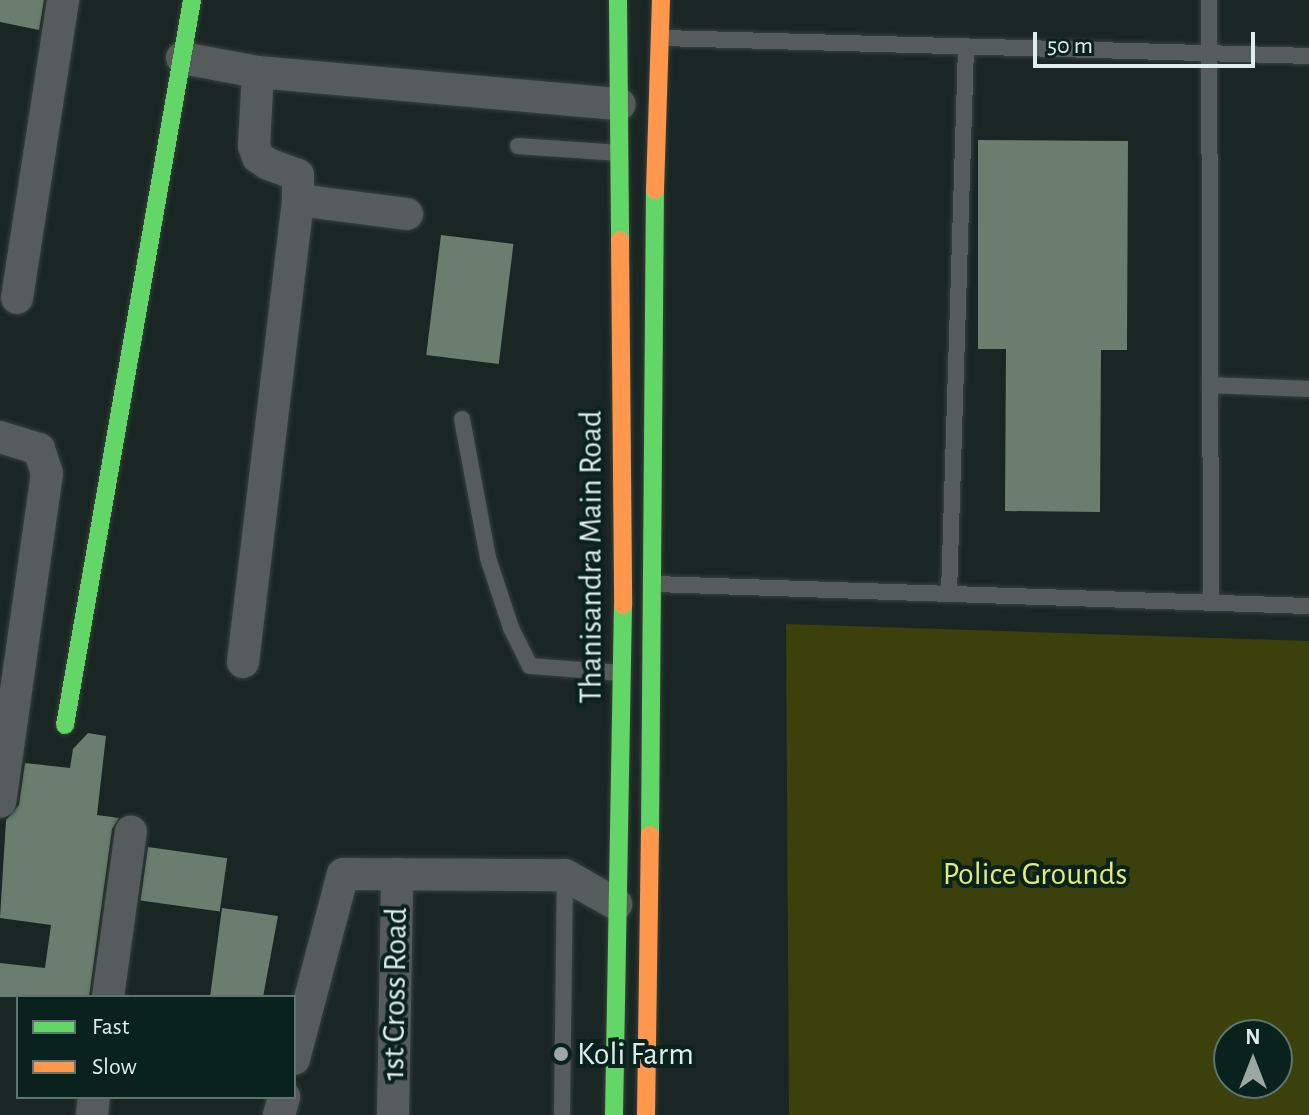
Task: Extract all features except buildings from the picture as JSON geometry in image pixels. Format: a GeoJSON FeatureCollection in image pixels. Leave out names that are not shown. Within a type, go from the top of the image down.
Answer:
{"type":"FeatureCollection","features":[{"type":"Feature","properties":{"kind":"main road"},"geometry":{"type":"LineString","coordinates":[[65,725],[192,0]]}},
{"type":"Feature","properties":{"kind":"main road","name":"Thanisandra Main Road"},"geometry":{"type":"LineString","coordinates":[[614,1115],[623,584],[618,0]]}},
{"type":"Feature","properties":{"kind":"main road","name":"Thanisandra Main Road"},"geometry":{"type":"LineString","coordinates":[[646,1115],[654,584],[655,206],[661,0]]}},
{"type":"Feature","properties":{"kind":"street"},"geometry":{"type":"LineString","coordinates":[[17,298],[63,0]]}},
{"type":"Feature","properties":{"kind":"street"},"geometry":{"type":"LineString","coordinates":[[182,58],[258,72],[620,104]]}},
{"type":"Feature","properties":{"kind":"street"},"geometry":{"type":"LineString","coordinates":[[243,662],[298,200],[298,175],[268,164],[258,157],[254,146],[258,72]]}},
{"type":"Feature","properties":{"kind":"street"},"geometry":{"type":"LineString","coordinates":[[298,200],[407,214]]}},
{"type":"Feature","properties":{"kind":"street"},"geometry":{"type":"LineString","coordinates":[[0,437],[39,449],[47,473],[0,802]]}},
{"type":"Feature","properties":{"kind":"street"},"geometry":{"type":"LineString","coordinates":[[108,995],[131,832]]}},
{"type":"Feature","properties":{"kind":"street"},"geometry":{"type":"LineString","coordinates":[[296,1051],[343,874],[565,875],[616,904]]}},
{"type":"Feature","properties":{"kind":"street","name":"1st Cross Road"},"geometry":{"type":"LineString","coordinates":[[393,1115],[397,874]]}},
{"type":"Feature","properties":{"kind":"lane"},"geometry":{"type":"LineString","coordinates":[[1209,0],[1211,603]]}},
{"type":"Feature","properties":{"kind":"lane"},"geometry":{"type":"LineString","coordinates":[[660,37],[1309,56]]}},
{"type":"Feature","properties":{"kind":"lane"},"geometry":{"type":"LineString","coordinates":[[949,594],[966,46]]}},
{"type":"Feature","properties":{"kind":"lane"},"geometry":{"type":"LineString","coordinates":[[518,146],[620,153]]}},
{"type":"Feature","properties":{"kind":"lane"},"geometry":{"type":"LineString","coordinates":[[1210,385],[1309,389]]}},
{"type":"Feature","properties":{"kind":"lane"},"geometry":{"type":"LineString","coordinates":[[462,419],[488,558],[511,628],[530,666],[621,673]]}},
{"type":"Feature","properties":{"kind":"lane"},"geometry":{"type":"LineString","coordinates":[[623,584],[1309,606]]}},
{"type":"Feature","properties":{"kind":"lane"},"geometry":{"type":"LineString","coordinates":[[562,1115],[565,875]]}},
{"type":"Feature","properties":{"kind":"green space","name":"Police Grounds"},"geometry":{"type":"Polygon","coordinates":[[[786,624],[1309,641],[1309,1115],[789,1115],[786,624]]]}},
{"type":"Feature","properties":{"kind":"traffic: fast"},"geometry":{"type":"LineString","coordinates":[[65,725],[192,0]]}},
{"type":"Feature","properties":{"kind":"traffic: fast"},"geometry":{"type":"LineString","coordinates":[[618,0],[620,240]]}},
{"type":"Feature","properties":{"kind":"traffic: fast"},"geometry":{"type":"LineString","coordinates":[[650,835],[655,190]]}},
{"type":"Feature","properties":{"kind":"traffic: fast"},"geometry":{"type":"LineString","coordinates":[[614,1115],[623,605]]}},
{"type":"Feature","properties":{"kind":"traffic: slow"},"geometry":{"type":"LineString","coordinates":[[655,190],[661,0]]}},
{"type":"Feature","properties":{"kind":"traffic: slow"},"geometry":{"type":"LineString","coordinates":[[620,240],[623,605]]}},
{"type":"Feature","properties":{"kind":"traffic: slow"},"geometry":{"type":"LineString","coordinates":[[646,1115],[650,835]]}},
{"type":"Feature","properties":{"kind":"place","name":"Koli Farm"},"geometry":{"type":"Point","coordinates":[561,1054]}}]}
